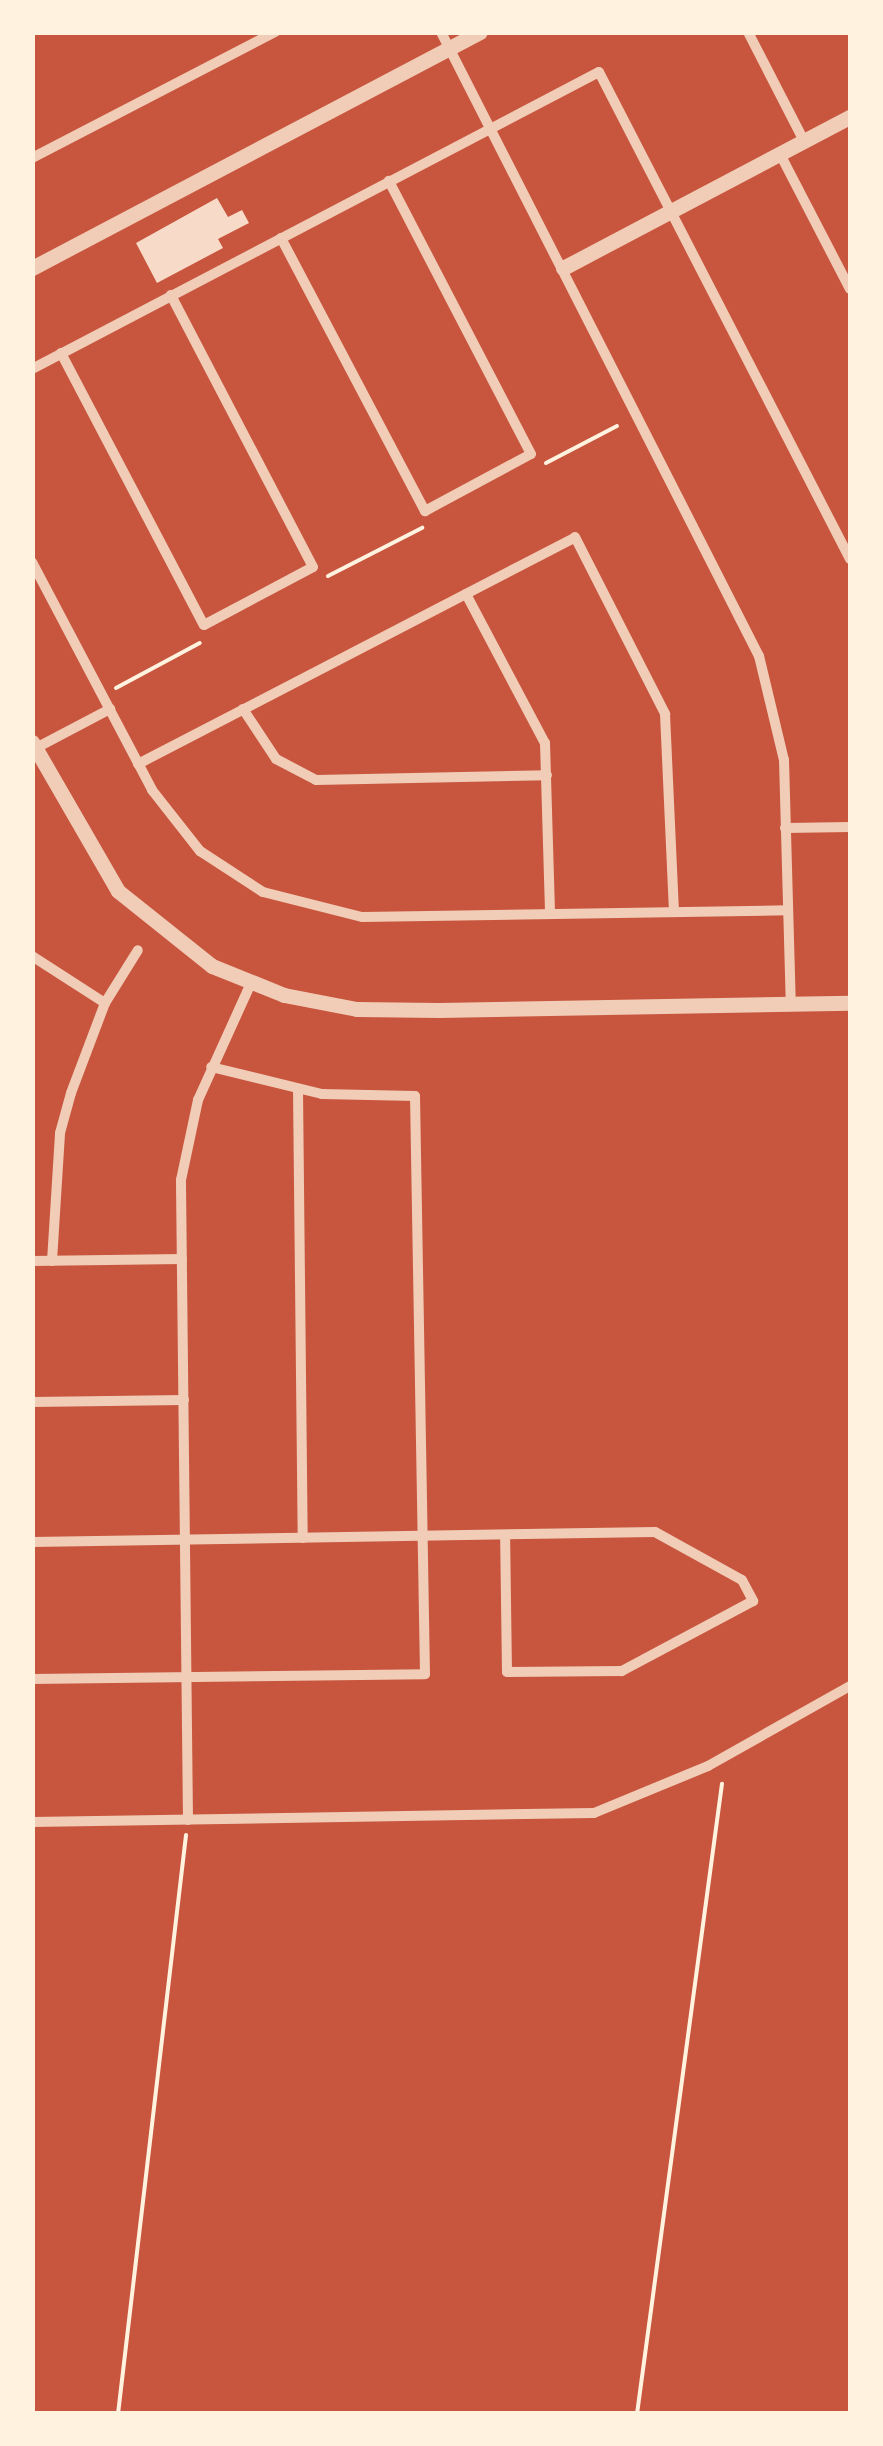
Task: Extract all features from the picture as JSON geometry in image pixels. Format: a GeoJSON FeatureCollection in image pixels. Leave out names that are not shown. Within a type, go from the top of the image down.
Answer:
{"type":"FeatureCollection","features":[{"type":"Feature","properties":{"kind":"street"},"geometry":{"type":"LineString","coordinates":[[32,158],[275,32]]}},
{"type":"Feature","properties":{"kind":"street"},"geometry":{"type":"LineString","coordinates":[[441,32],[760,656],[778,724],[790,1004]]}},
{"type":"Feature","properties":{"kind":"street"},"geometry":{"type":"LineString","coordinates":[[32,268],[480,32]]}},
{"type":"Feature","properties":{"kind":"street"},"geometry":{"type":"LineString","coordinates":[[748,32],[804,141]]}},
{"type":"Feature","properties":{"kind":"street"},"geometry":{"type":"LineString","coordinates":[[32,369],[599,72],[850,558]]}},
{"type":"Feature","properties":{"kind":"street"},"geometry":{"type":"LineString","coordinates":[[562,268],[850,117]]}},
{"type":"Feature","properties":{"kind":"street"},"geometry":{"type":"LineString","coordinates":[[780,154],[850,288]]}},
{"type":"Feature","properties":{"kind":"street"},"geometry":{"type":"LineString","coordinates":[[281,238],[424,510],[532,454],[389,181]]}},
{"type":"Feature","properties":{"kind":"street"},"geometry":{"type":"LineString","coordinates":[[62,352],[204,625],[313,567],[172,295]]}},
{"type":"Feature","properties":{"kind":"street"},"geometry":{"type":"LineString","coordinates":[[138,764],[575,537],[665,714],[674,912]]}},
{"type":"Feature","properties":{"kind":"street"},"geometry":{"type":"LineString","coordinates":[[32,562],[138,764],[200,851],[264,892],[296,905],[362,917],[788,910]]}},
{"type":"Feature","properties":{"kind":"street"},"geometry":{"type":"LineString","coordinates":[[466,594],[545,743],[550,914]]}},
{"type":"Feature","properties":{"kind":"street"},"geometry":{"type":"LineString","coordinates":[[110,710],[34,745],[118,891],[212,966],[252,983],[357,1009],[850,1003]]}},
{"type":"Feature","properties":{"kind":"street"},"geometry":{"type":"LineString","coordinates":[[244,710],[276,759],[316,780],[547,776]]}},
{"type":"Feature","properties":{"kind":"street"},"geometry":{"type":"LineString","coordinates":[[785,828],[850,828]]}},
{"type":"Feature","properties":{"kind":"street"},"geometry":{"type":"LineString","coordinates":[[52,1261],[60,1133],[105,1002],[138,950]]}},
{"type":"Feature","properties":{"kind":"street"},"geometry":{"type":"LineString","coordinates":[[32,956],[105,1002]]}},
{"type":"Feature","properties":{"kind":"street"},"geometry":{"type":"LineString","coordinates":[[188,1820],[184,1152],[212,1067],[252,983]]}},
{"type":"Feature","properties":{"kind":"street"},"geometry":{"type":"LineString","coordinates":[[32,1679],[425,1674],[415,1096],[298,1089],[212,1067]]}},
{"type":"Feature","properties":{"kind":"street"},"geometry":{"type":"LineString","coordinates":[[298,1089],[304,1538]]}},
{"type":"Feature","properties":{"kind":"street"},"geometry":{"type":"LineString","coordinates":[[32,1261],[182,1259]]}},
{"type":"Feature","properties":{"kind":"street"},"geometry":{"type":"LineString","coordinates":[[32,1402],[184,1400]]}},
{"type":"Feature","properties":{"kind":"street"},"geometry":{"type":"LineString","coordinates":[[32,1542],[185,1539],[304,1538],[506,1534],[656,1532],[742,1580],[753,1601],[622,1671],[507,1672],[506,1534]]}},
{"type":"Feature","properties":{"kind":"street"},"geometry":{"type":"LineString","coordinates":[[32,1822],[612,1810],[708,1766],[850,1686]]}},
{"type":"Feature","properties":{"kind":"path"},"geometry":{"type":"LineString","coordinates":[[530,471],[617,426]]}},
{"type":"Feature","properties":{"kind":"path"},"geometry":{"type":"LineString","coordinates":[[320,580],[425,526]]}},
{"type":"Feature","properties":{"kind":"path"},"geometry":{"type":"LineString","coordinates":[[112,690],[216,635]]}},
{"type":"Feature","properties":{"kind":"path"},"geometry":{"type":"LineString","coordinates":[[638,2414],[722,1784]]}},
{"type":"Feature","properties":{"kind":"path"},"geometry":{"type":"LineString","coordinates":[[118,2414],[188,1820]]}},
{"type":"Feature","properties":{"kind":"building"},"geometry":{"type":"Polygon","coordinates":[[[217,198],[228,217],[242,210],[249,223],[218,239],[223,248],[157,283],[136,243],[217,198]]]}}]}
